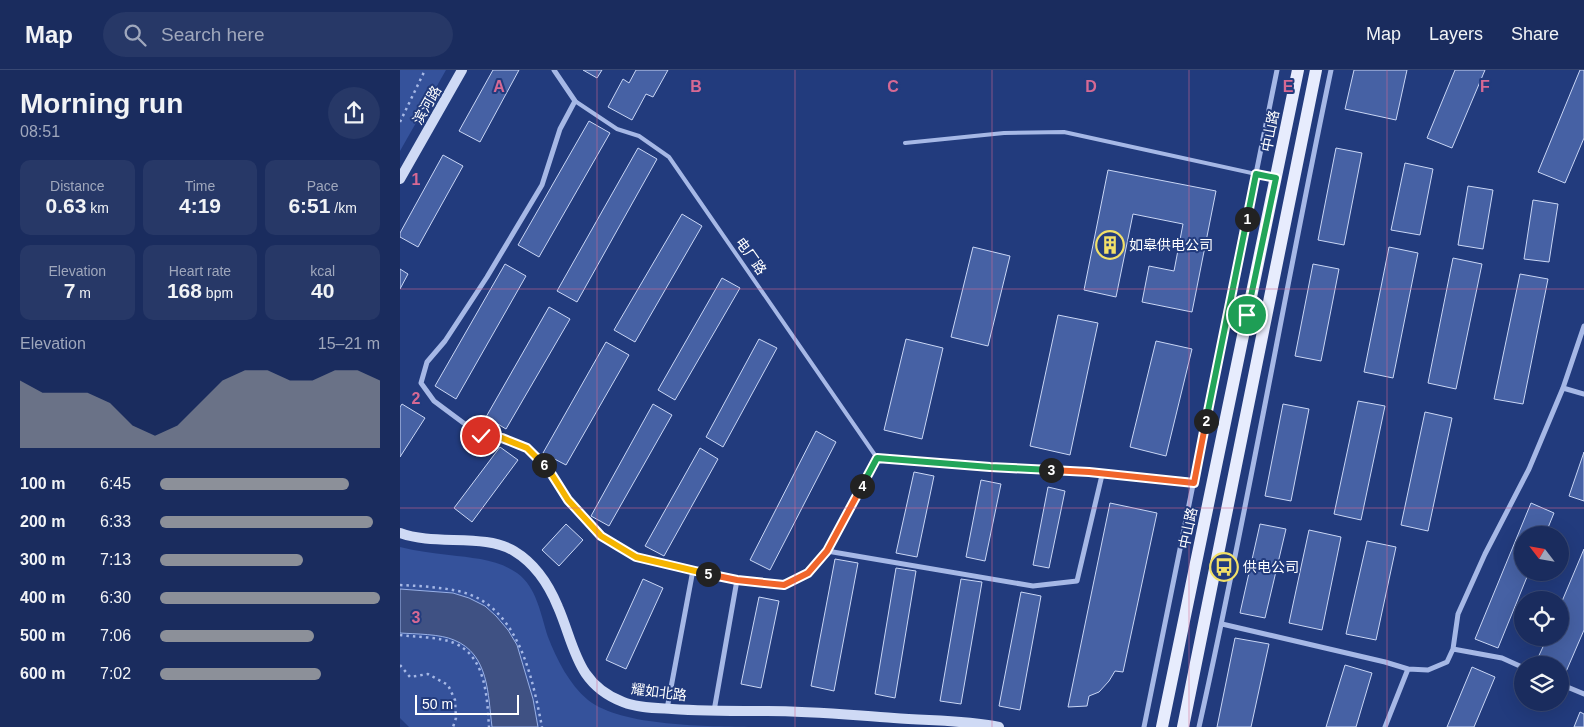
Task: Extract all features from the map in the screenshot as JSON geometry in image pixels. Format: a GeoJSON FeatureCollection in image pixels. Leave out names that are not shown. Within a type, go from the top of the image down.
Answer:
{"type":"FeatureCollection","features":[{"type":"Feature","properties":{"kind":"main road","name":"中山路"},"geometry":{"type":"LineString","coordinates":[[1162,727],[1298,70]]}},
{"type":"Feature","properties":{"kind":"main road"},"geometry":{"type":"LineString","coordinates":[[1183,727],[1316,70]]}},
{"type":"Feature","properties":{"kind":"street","name":"滨河路"},"geometry":{"type":"LineString","coordinates":[[400,179],[462,70]]}},
{"type":"Feature","properties":{"kind":"street"},"geometry":{"type":"LineString","coordinates":[[554,70],[575,101],[560,129],[542,185],[487,277],[445,341],[427,362],[421,383],[434,401],[481,436],[502,438],[527,448],[549,470],[568,500],[601,536],[636,557],[737,580],[784,585],[808,573],[827,551],[877,458],[990,467],[1089,472],[1102,475],[1194,483]]}},
{"type":"Feature","properties":{"kind":"street"},"geometry":{"type":"LineString","coordinates":[[1144,727],[1278,70]]}},
{"type":"Feature","properties":{"kind":"street"},"geometry":{"type":"LineString","coordinates":[[1199,727],[1222,624],[1307,184],[1331,70]]}},
{"type":"Feature","properties":{"kind":"street"},"geometry":{"type":"LineString","coordinates":[[1222,624],[1408,669],[1428,670],[1447,662],[1453,648],[1458,614],[1485,554],[1529,469],[1563,388],[1584,326]]}},
{"type":"Feature","properties":{"kind":"street"},"geometry":{"type":"LineString","coordinates":[[1563,388],[1584,394]]}},
{"type":"Feature","properties":{"kind":"street"},"geometry":{"type":"LineString","coordinates":[[827,551],[1033,586],[1077,581],[1102,475]]}},
{"type":"Feature","properties":{"kind":"street","name":"耀如北路"},"geometry":{"type":"LineString","coordinates":[[400,533],[432,540],[491,543],[513,550],[531,564],[547,586],[558,607],[577,660],[588,677],[605,693],[624,702],[652,708],[713,712],[760,710],[960,721],[999,727]]}},
{"type":"Feature","properties":{"kind":"street"},"geometry":{"type":"LineString","coordinates":[[667,709],[693,570]]}},
{"type":"Feature","properties":{"kind":"street"},"geometry":{"type":"LineString","coordinates":[[713,712],[737,580]]}},
{"type":"Feature","properties":{"kind":"street"},"geometry":{"type":"LineString","coordinates":[[1453,648],[1502,658],[1514,664]]}},
{"type":"Feature","properties":{"kind":"street"},"geometry":{"type":"LineString","coordinates":[[1385,727],[1408,669]]}},
{"type":"Feature","properties":{"kind":"street"},"geometry":{"type":"LineString","coordinates":[[1569,688],[1584,694]]}},
{"type":"Feature","properties":{"kind":"lane","name":"电厂路"},"geometry":{"type":"LineString","coordinates":[[575,101],[616,129],[639,136],[669,157],[877,458]]}},
{"type":"Feature","properties":{"kind":"lane"},"geometry":{"type":"LineString","coordinates":[[905,143],[1004,133],[1064,132],[1276,178]]}},
{"type":"Feature","properties":{"kind":"path"},"geometry":{"type":"LineString","coordinates":[[400,122],[425,70]]}},
{"type":"Feature","properties":{"kind":"path"},"geometry":{"type":"LineString","coordinates":[[400,585],[459,591],[486,603],[499,613],[512,630],[522,652],[538,706],[542,727]]}},
{"type":"Feature","properties":{"kind":"path"},"geometry":{"type":"LineString","coordinates":[[400,636],[452,642],[473,657],[483,680],[489,727]]}},
{"type":"Feature","properties":{"kind":"path"},"geometry":{"type":"LineString","coordinates":[[400,664],[410,677],[428,674],[448,685],[454,700],[456,718],[454,727]]}},
{"type":"Feature","properties":{"kind":"shaded area"},"geometry":{"type":"Polygon","coordinates":[[[400,70],[446,70],[400,151],[400,70]]]}},
{"type":"Feature","properties":{"kind":"shaded area"},"geometry":{"type":"Polygon","coordinates":[[[400,547],[484,560],[509,568],[517,573],[524,579],[534,594],[548,637],[564,671],[581,694],[603,709],[644,720],[667,723],[753,727],[538,727],[533,699],[517,645],[508,630],[485,606],[469,598],[453,593],[400,589],[400,547]]]}},
{"type":"Feature","properties":{"kind":"shaded area"},"geometry":{"type":"Polygon","coordinates":[[[400,589],[453,593],[485,606],[496,616],[508,630],[517,645],[533,699],[538,727],[492,727],[485,677],[474,655],[466,646],[449,638],[400,633],[400,589]]]}},
{"type":"Feature","properties":{"kind":"shaded area"},"geometry":{"type":"Polygon","coordinates":[[[400,633],[449,638],[466,646],[481,666],[485,677],[492,727],[409,727],[400,718],[400,633]]]}},
{"type":"Feature","properties":{"kind":"building"},"geometry":{"type":"Polygon","coordinates":[[[493,70],[519,70],[480,142],[459,131],[493,70]]]}},
{"type":"Feature","properties":{"kind":"building"},"geometry":{"type":"Polygon","coordinates":[[[583,70],[602,70],[597,78],[583,70]]]}},
{"type":"Feature","properties":{"kind":"building"},"geometry":{"type":"Polygon","coordinates":[[[636,70],[668,70],[653,97],[646,94],[632,120],[608,107],[623,79],[629,83],[636,70]]]}},
{"type":"Feature","properties":{"kind":"building"},"geometry":{"type":"Polygon","coordinates":[[[1354,70],[1407,70],[1396,120],[1345,109],[1354,70]]]}},
{"type":"Feature","properties":{"kind":"building"},"geometry":{"type":"Polygon","coordinates":[[[1455,70],[1485,70],[1452,148],[1427,138],[1455,70]]]}},
{"type":"Feature","properties":{"kind":"building"},"geometry":{"type":"Polygon","coordinates":[[[1580,70],[1584,70],[1584,138],[1565,183],[1538,172],[1580,70]]]}},
{"type":"Feature","properties":{"kind":"building"},"geometry":{"type":"Polygon","coordinates":[[[589,121],[610,133],[539,257],[518,245],[589,121]]]}},
{"type":"Feature","properties":{"kind":"building"},"geometry":{"type":"Polygon","coordinates":[[[638,148],[657,159],[577,302],[557,291],[638,148]]]}},
{"type":"Feature","properties":{"kind":"building"},"geometry":{"type":"Polygon","coordinates":[[[1336,148],[1362,153],[1344,245],[1318,240],[1336,148]]]}},
{"type":"Feature","properties":{"kind":"building"},"geometry":{"type":"Polygon","coordinates":[[[443,155],[463,166],[418,247],[400,237],[400,233],[443,155]]]}},
{"type":"Feature","properties":{"kind":"building"},"geometry":{"type":"Polygon","coordinates":[[[1405,163],[1433,169],[1420,235],[1391,230],[1405,163]]]}},
{"type":"Feature","properties":{"kind":"building","name":"如皋供电公司"},"geometry":{"type":"Polygon","coordinates":[[[1108,170],[1216,191],[1192,312],[1142,302],[1149,266],[1174,271],[1183,224],[1133,214],[1116,297],[1084,290],[1108,170]]]}},
{"type":"Feature","properties":{"kind":"building"},"geometry":{"type":"Polygon","coordinates":[[[1468,186],[1493,190],[1483,249],[1458,245],[1468,186]]]}},
{"type":"Feature","properties":{"kind":"building"},"geometry":{"type":"Polygon","coordinates":[[[1533,200],[1558,204],[1549,262],[1524,259],[1533,200]]]}},
{"type":"Feature","properties":{"kind":"building"},"geometry":{"type":"Polygon","coordinates":[[[682,214],[702,226],[635,342],[614,330],[682,214]]]}},
{"type":"Feature","properties":{"kind":"building"},"geometry":{"type":"Polygon","coordinates":[[[973,247],[1010,256],[988,346],[951,337],[973,247]]]}},
{"type":"Feature","properties":{"kind":"building"},"geometry":{"type":"Polygon","coordinates":[[[1389,247],[1418,253],[1393,378],[1364,372],[1389,247]]]}},
{"type":"Feature","properties":{"kind":"building"},"geometry":{"type":"Polygon","coordinates":[[[1453,258],[1482,264],[1456,389],[1428,383],[1453,258]]]}},
{"type":"Feature","properties":{"kind":"building"},"geometry":{"type":"Polygon","coordinates":[[[505,264],[526,276],[456,399],[435,386],[505,264]]]}},
{"type":"Feature","properties":{"kind":"building"},"geometry":{"type":"Polygon","coordinates":[[[1313,264],[1339,269],[1321,361],[1295,356],[1313,264]]]}},
{"type":"Feature","properties":{"kind":"building"},"geometry":{"type":"Polygon","coordinates":[[[400,269],[408,274],[400,289],[400,269]]]}},
{"type":"Feature","properties":{"kind":"building"},"geometry":{"type":"Polygon","coordinates":[[[1520,274],[1548,279],[1523,404],[1494,399],[1520,274]]]}},
{"type":"Feature","properties":{"kind":"building"},"geometry":{"type":"Polygon","coordinates":[[[722,278],[740,288],[675,400],[658,390],[722,278]]]}},
{"type":"Feature","properties":{"kind":"building"},"geometry":{"type":"Polygon","coordinates":[[[549,307],[570,319],[506,429],[486,417],[549,307]]]}},
{"type":"Feature","properties":{"kind":"building"},"geometry":{"type":"Polygon","coordinates":[[[1058,315],[1098,323],[1070,455],[1030,446],[1058,315]]]}},
{"type":"Feature","properties":{"kind":"building"},"geometry":{"type":"Polygon","coordinates":[[[759,339],[777,348],[723,447],[706,437],[759,339]]]}},
{"type":"Feature","properties":{"kind":"building"},"geometry":{"type":"Polygon","coordinates":[[[906,339],[943,348],[922,439],[884,430],[906,339]]]}},
{"type":"Feature","properties":{"kind":"building"},"geometry":{"type":"Polygon","coordinates":[[[1156,341],[1192,349],[1166,456],[1130,447],[1156,341]]]}},
{"type":"Feature","properties":{"kind":"building"},"geometry":{"type":"Polygon","coordinates":[[[606,342],[629,355],[566,465],[543,453],[606,342]]]}},
{"type":"Feature","properties":{"kind":"building"},"geometry":{"type":"Polygon","coordinates":[[[1358,401],[1385,406],[1361,520],[1334,514],[1358,401]]]}},
{"type":"Feature","properties":{"kind":"building"},"geometry":{"type":"Polygon","coordinates":[[[402,404],[425,418],[400,457],[400,407],[402,404]]]}},
{"type":"Feature","properties":{"kind":"building"},"geometry":{"type":"Polygon","coordinates":[[[653,404],[672,415],[609,526],[591,516],[653,404]]]}},
{"type":"Feature","properties":{"kind":"building"},"geometry":{"type":"Polygon","coordinates":[[[1283,404],[1309,409],[1291,501],[1265,496],[1283,404]]]}},
{"type":"Feature","properties":{"kind":"building"},"geometry":{"type":"Polygon","coordinates":[[[1425,412],[1452,418],[1428,531],[1401,525],[1425,412]]]}},
{"type":"Feature","properties":{"kind":"building"},"geometry":{"type":"Polygon","coordinates":[[[816,431],[836,442],[770,570],[750,560],[816,431]]]}},
{"type":"Feature","properties":{"kind":"building"},"geometry":{"type":"Polygon","coordinates":[[[500,447],[518,460],[472,522],[454,508],[500,447]]]}},
{"type":"Feature","properties":{"kind":"building"},"geometry":{"type":"Polygon","coordinates":[[[700,448],[718,459],[664,556],[645,546],[700,448]]]}},
{"type":"Feature","properties":{"kind":"building"},"geometry":{"type":"Polygon","coordinates":[[[1584,452],[1584,501],[1569,496],[1584,452]]]}},
{"type":"Feature","properties":{"kind":"building"},"geometry":{"type":"Polygon","coordinates":[[[914,472],[934,476],[917,557],[896,553],[914,472]]]}},
{"type":"Feature","properties":{"kind":"building"},"geometry":{"type":"Polygon","coordinates":[[[981,480],[1001,484],[985,561],[966,557],[981,480]]]}},
{"type":"Feature","properties":{"kind":"building"},"geometry":{"type":"Polygon","coordinates":[[[1048,487],[1065,491],[1049,568],[1033,565],[1048,487]]]}},
{"type":"Feature","properties":{"kind":"building"},"geometry":{"type":"Polygon","coordinates":[[[1110,503],[1157,513],[1123,672],[1115,671],[1099,692],[1089,696],[1087,706],[1068,707],[1110,503]]]}},
{"type":"Feature","properties":{"kind":"building"},"geometry":{"type":"Polygon","coordinates":[[[1531,503],[1554,513],[1549,526],[1522,526],[1531,503]]]}},
{"type":"Feature","properties":{"kind":"building"},"geometry":{"type":"Polygon","coordinates":[[[566,524],[583,540],[559,566],[542,550],[566,524]]]}},
{"type":"Feature","properties":{"kind":"building"},"geometry":{"type":"Polygon","coordinates":[[[1260,524],[1286,529],[1265,618],[1240,613],[1260,524]]]}},
{"type":"Feature","properties":{"kind":"building"},"geometry":{"type":"Polygon","coordinates":[[[1309,530],[1341,537],[1322,630],[1289,623],[1309,530]]]}},
{"type":"Feature","properties":{"kind":"building"},"geometry":{"type":"Polygon","coordinates":[[[1367,541],[1396,547],[1376,640],[1346,634],[1367,541]]]}},
{"type":"Feature","properties":{"kind":"building"},"geometry":{"type":"Polygon","coordinates":[[[1514,544],[1514,581],[1525,581],[1521,591],[1514,591],[1514,609],[1498,648],[1475,639],[1514,544]]]}},
{"type":"Feature","properties":{"kind":"building"},"geometry":{"type":"Polygon","coordinates":[[[1584,549],[1584,630],[1569,665],[1569,656],[1539,656],[1543,646],[1569,646],[1569,591],[1566,591],[1584,549]]]}},
{"type":"Feature","properties":{"kind":"building"},"geometry":{"type":"Polygon","coordinates":[[[835,559],[858,563],[834,691],[811,686],[835,559]]]}},
{"type":"Feature","properties":{"kind":"building"},"geometry":{"type":"Polygon","coordinates":[[[896,568],[916,571],[895,698],[875,694],[896,568]]]}},
{"type":"Feature","properties":{"kind":"building"},"geometry":{"type":"Polygon","coordinates":[[[643,579],[663,588],[626,669],[606,660],[643,579]]]}},
{"type":"Feature","properties":{"kind":"building"},"geometry":{"type":"Polygon","coordinates":[[[961,579],[982,582],[961,704],[940,701],[961,579]]]}},
{"type":"Feature","properties":{"kind":"building"},"geometry":{"type":"Polygon","coordinates":[[[1021,592],[1041,596],[1020,710],[999,706],[1021,592]]]}},
{"type":"Feature","properties":{"kind":"building"},"geometry":{"type":"Polygon","coordinates":[[[759,597],[779,601],[761,688],[741,684],[759,597]]]}},
{"type":"Feature","properties":{"kind":"building"},"geometry":{"type":"Polygon","coordinates":[[[1235,638],[1269,644],[1251,727],[1217,727],[1235,638]]]}},
{"type":"Feature","properties":{"kind":"building"},"geometry":{"type":"Polygon","coordinates":[[[1345,665],[1372,673],[1356,727],[1326,727],[1345,665]]]}},
{"type":"Feature","properties":{"kind":"building"},"geometry":{"type":"Polygon","coordinates":[[[1472,667],[1495,677],[1474,727],[1447,727],[1472,667]]]}},
{"type":"Feature","properties":{"kind":"building"},"geometry":{"type":"Polygon","coordinates":[[[1580,712],[1584,714],[1584,727],[1574,727],[1580,712]]]}},
{"type":"Feature","properties":{"kind":"place","name":"如皋供电公司"},"geometry":{"type":"Point","coordinates":[1110,245]}},
{"type":"Feature","properties":{"kind":"place","name":"供电公司"},"geometry":{"type":"Point","coordinates":[1224,567]}},
{"type":"Feature","properties":{"kind":"route"},"geometry":{"type":"LineString","coordinates":[[481,436],[502,438],[527,448],[549,470],[568,500],[601,536],[636,557],[737,580],[784,585],[808,573],[827,551],[877,458],[990,467],[1089,472],[1102,475],[1194,483],[1256,174],[1276,178],[1247,315]]}}]}
